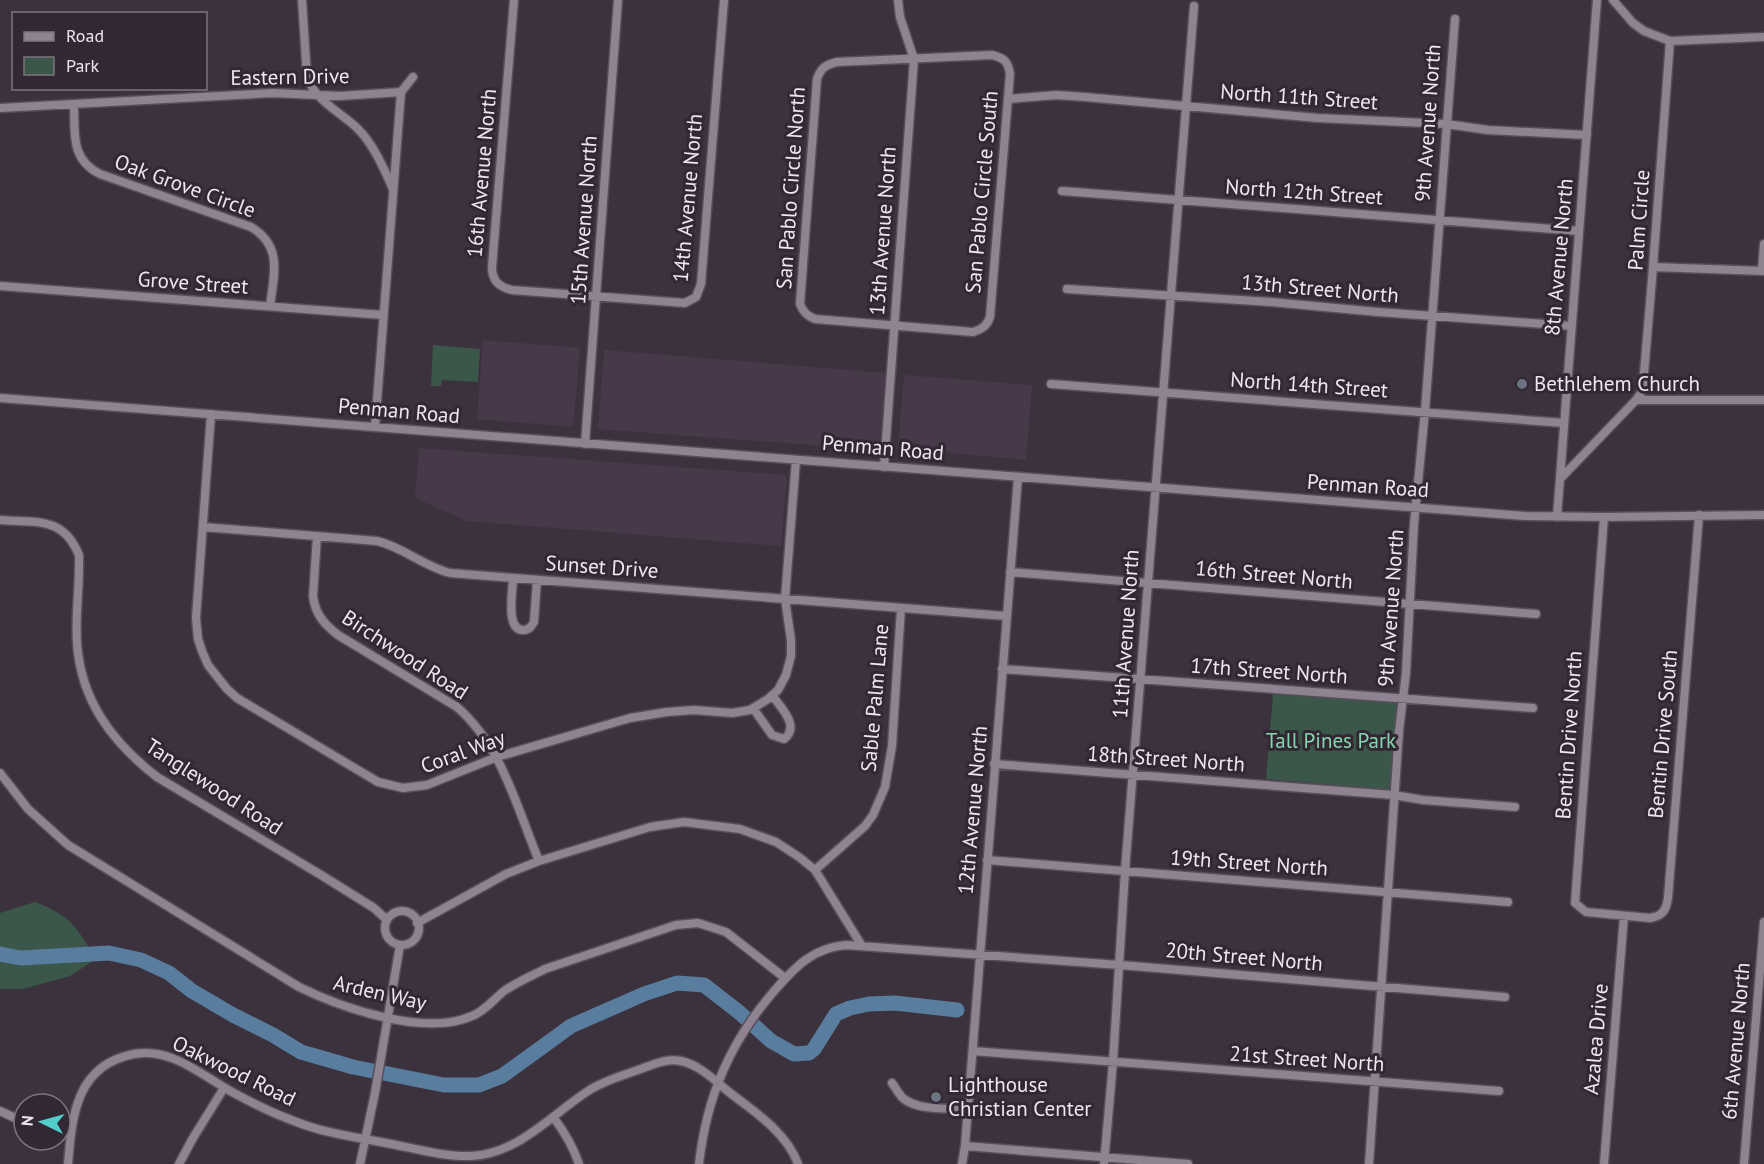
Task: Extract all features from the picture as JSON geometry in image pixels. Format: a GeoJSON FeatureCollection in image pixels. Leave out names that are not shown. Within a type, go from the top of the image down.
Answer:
{"type":"FeatureCollection","features":[{"type":"Feature","properties":{"kind":"street"},"geometry":{"type":"LineString","coordinates":[[302,0],[307,77],[316,96],[359,130],[381,163],[393,190]]}},
{"type":"Feature","properties":{"kind":"street","name":"16th Avenue North"},"geometry":{"type":"LineString","coordinates":[[514,0],[492,273],[498,285],[504,288],[596,296]]}},
{"type":"Feature","properties":{"kind":"street","name":"15th Avenue North"},"geometry":{"type":"LineString","coordinates":[[585,444],[618,0]]}},
{"type":"Feature","properties":{"kind":"street","name":"14th Avenue North"},"geometry":{"type":"LineString","coordinates":[[596,296],[686,303],[696,297],[701,284],[724,0]]}},
{"type":"Feature","properties":{"kind":"street","name":"13th Avenue North"},"geometry":{"type":"LineString","coordinates":[[884,467],[914,59],[900,17],[898,0]]}},
{"type":"Feature","properties":{"kind":"street","name":"8th Avenue North"},"geometry":{"type":"LineString","coordinates":[[1557,516],[1597,0]]}},
{"type":"Feature","properties":{"kind":"street"},"geometry":{"type":"LineString","coordinates":[[1613,0],[1634,24],[1644,31],[1670,41],[1764,37]]}},
{"type":"Feature","properties":{"kind":"street","name":"11th Avenue North"},"geometry":{"type":"LineString","coordinates":[[1105,1161],[1125,871],[1194,6]]}},
{"type":"Feature","properties":{"kind":"street","name":"9th Avenue North"},"geometry":{"type":"LineString","coordinates":[[1369,1164],[1394,795],[1455,18]]}},
{"type":"Feature","properties":{"kind":"street","name":"Palm Circle"},"geometry":{"type":"LineString","coordinates":[[1636,400],[1641,393],[1642,385],[1670,41]]}},
{"type":"Feature","properties":{"kind":"street","name":"San Pablo Circle South"},"geometry":{"type":"LineString","coordinates":[[894,325],[973,332],[988,324],[1008,99],[1008,64],[1002,58],[992,55],[914,59]]}},
{"type":"Feature","properties":{"kind":"street","name":"San Pablo Circle North"},"geometry":{"type":"LineString","coordinates":[[894,325],[815,319],[803,311],[801,296],[817,80],[821,70],[837,62],[914,59]]}},
{"type":"Feature","properties":{"kind":"street"},"geometry":{"type":"LineString","coordinates":[[375,427],[401,92],[413,77]]}},
{"type":"Feature","properties":{"kind":"street","name":"Eastern Drive"},"geometry":{"type":"LineString","coordinates":[[0,108],[273,93],[316,96],[401,92]]}},
{"type":"Feature","properties":{"kind":"street","name":"North 11th Street"},"geometry":{"type":"LineString","coordinates":[[1008,99],[1056,95],[1318,118],[1446,124],[1488,130],[1587,135]]}},
{"type":"Feature","properties":{"kind":"street","name":"Oak Grove Circle"},"geometry":{"type":"LineString","coordinates":[[74,104],[78,155],[88,168],[250,227],[267,240],[272,249],[274,261],[270,306]]}},
{"type":"Feature","properties":{"kind":"street","name":"North 12th Street"},"geometry":{"type":"LineString","coordinates":[[1062,191],[1579,231]]}},
{"type":"Feature","properties":{"kind":"street"},"geometry":{"type":"LineString","coordinates":[[1653,267],[1763,271],[1764,244]]}},
{"type":"Feature","properties":{"kind":"street","name":"Grove Street"},"geometry":{"type":"LineString","coordinates":[[0,286],[383,315]]}},
{"type":"Feature","properties":{"kind":"street","name":"13th Street North"},"geometry":{"type":"LineString","coordinates":[[1067,289],[1270,302],[1571,326]]}},
{"type":"Feature","properties":{"kind":"street","name":"North 14th Street"},"geometry":{"type":"LineString","coordinates":[[1051,384],[1564,423]]}},
{"type":"Feature","properties":{"kind":"street","name":"Penman Road"},"geometry":{"type":"LineString","coordinates":[[0,398],[1416,508],[1604,517],[1764,515]]}},
{"type":"Feature","properties":{"kind":"street"},"geometry":{"type":"LineString","coordinates":[[1560,478],[1636,400],[1764,400]]}},
{"type":"Feature","properties":{"kind":"street","name":"Coral Way"},"geometry":{"type":"LineString","coordinates":[[211,414],[197,596],[198,639],[208,665],[216,677],[237,698],[378,783],[403,788],[427,786],[497,757],[630,718],[668,711],[732,712],[753,708],[778,690],[786,675],[791,656],[785,599],[796,460]]}},
{"type":"Feature","properties":{"kind":"street","name":"12th Avenue North"},"geometry":{"type":"LineString","coordinates":[[962,1164],[1018,477]]}},
{"type":"Feature","properties":{"kind":"street","name":"Bentin Drive South"},"geometry":{"type":"LineString","coordinates":[[1624,916],[1658,917],[1667,907],[1699,515]]}},
{"type":"Feature","properties":{"kind":"street","name":"Bentin Drive North"},"geometry":{"type":"LineString","coordinates":[[1604,517],[1575,903],[1586,912],[1624,916]]}},
{"type":"Feature","properties":{"kind":"street","name":"Tanglewood Road"},"geometry":{"type":"LineString","coordinates":[[0,520],[50,524],[64,530],[75,544],[79,555],[76,641],[81,671],[98,713],[116,740],[157,777],[321,875],[374,908],[387,920]]}},
{"type":"Feature","properties":{"kind":"street","name":"Sunset Drive"},"geometry":{"type":"LineString","coordinates":[[203,527],[389,544],[435,569],[450,573],[1006,616]]}},
{"type":"Feature","properties":{"kind":"street","name":"Birchwood Road"},"geometry":{"type":"LineString","coordinates":[[317,536],[312,585],[314,605],[322,620],[338,635],[457,707],[481,731],[497,757],[539,861]]}},
{"type":"Feature","properties":{"kind":"street","name":"16th Street North"},"geometry":{"type":"LineString","coordinates":[[1010,572],[1536,614]]}},
{"type":"Feature","properties":{"kind":"street"},"geometry":{"type":"LineString","coordinates":[[513,578],[511,618],[518,629],[525,630],[530,628],[534,622],[537,580]]}},
{"type":"Feature","properties":{"kind":"street","name":"Sable Palm Lane"},"geometry":{"type":"LineString","coordinates":[[815,870],[865,826],[873,815],[885,788],[892,746],[901,608]]}},
{"type":"Feature","properties":{"kind":"street","name":"17th Street North"},"geometry":{"type":"LineString","coordinates":[[1002,669],[1533,708]]}},
{"type":"Feature","properties":{"kind":"street"},"geometry":{"type":"LineString","coordinates":[[753,708],[772,735],[784,739],[791,730],[791,723],[772,695]]}},
{"type":"Feature","properties":{"kind":"street","name":"18th Street North"},"geometry":{"type":"LineString","coordinates":[[994,764],[1394,795],[1423,800],[1515,807]]}},
{"type":"Feature","properties":{"kind":"street","name":"Arden Way"},"geometry":{"type":"LineString","coordinates":[[0,773],[13,791],[50,831],[89,860],[298,987],[340,1005],[388,1018],[432,1023],[462,1020],[484,1010],[503,992],[545,969],[676,925],[698,923],[726,932],[785,978]]}},
{"type":"Feature","properties":{"kind":"street"},"geometry":{"type":"LineString","coordinates":[[417,923],[477,889],[539,861],[650,827],[684,822],[740,829],[776,842],[815,870],[861,946]]}},
{"type":"Feature","properties":{"kind":"street","name":"19th Street North"},"geometry":{"type":"LineString","coordinates":[[987,860],[1508,902]]}},
{"type":"Feature","properties":{"kind":"street"},"geometry":{"type":"LineString","coordinates":[[395,913],[411,914],[417,923],[415,939],[411,943],[400,945],[390,941],[386,936],[385,925],[395,913]]}},
{"type":"Feature","properties":{"kind":"street","name":"Azalea Drive"},"geometry":{"type":"LineString","coordinates":[[1604,1164],[1624,916]]}},
{"type":"Feature","properties":{"kind":"street","name":"6th Avenue North"},"geometry":{"type":"LineString","coordinates":[[1744,1164],[1764,922]]}},
{"type":"Feature","properties":{"kind":"street"},"geometry":{"type":"LineString","coordinates":[[360,1164],[400,945]]}},
{"type":"Feature","properties":{"kind":"street","name":"20th Street North"},"geometry":{"type":"LineString","coordinates":[[699,1164],[705,1121],[728,1059],[748,1023],[785,978],[818,951],[833,946],[861,946],[1120,965],[1505,997]]}},
{"type":"Feature","properties":{"kind":"street","name":"21st Street North"},"geometry":{"type":"LineString","coordinates":[[973,1051],[1499,1091]]}},
{"type":"Feature","properties":{"kind":"street","name":"Oakwood Road"},"geometry":{"type":"LineString","coordinates":[[72,1122],[75,1106],[87,1084],[108,1064],[133,1054],[163,1054],[224,1088],[294,1122],[328,1132],[468,1160],[507,1147],[554,1118],[590,1089],[608,1080],[670,1060],[683,1061],[694,1066],[773,1127],[798,1164]]}},
{"type":"Feature","properties":{"kind":"street"},"geometry":{"type":"LineString","coordinates":[[892,1083],[903,1098],[912,1103],[968,1109]]}},
{"type":"Feature","properties":{"kind":"street"},"geometry":{"type":"LineString","coordinates":[[179,1164],[224,1088]]}},
{"type":"Feature","properties":{"kind":"street"},"geometry":{"type":"LineString","coordinates":[[554,1118],[566,1134],[579,1164]]}},
{"type":"Feature","properties":{"kind":"street"},"geometry":{"type":"LineString","coordinates":[[965,1146],[1105,1161],[1188,1164]]}},
{"type":"Feature","properties":{"kind":"shaded area"},"geometry":{"type":"Polygon","coordinates":[[[483,340],[580,348],[573,427],[477,419],[483,340]]]}},
{"type":"Feature","properties":{"kind":"shaded area"},"geometry":{"type":"Polygon","coordinates":[[[604,350],[886,373],[879,450],[598,429],[604,350]]]}},
{"type":"Feature","properties":{"kind":"shaded area"},"geometry":{"type":"Polygon","coordinates":[[[904,375],[1032,385],[1026,460],[898,448],[904,375]]]}},
{"type":"Feature","properties":{"kind":"shaded area"},"geometry":{"type":"Polygon","coordinates":[[[419,448],[787,475],[781,546],[466,521],[415,498],[419,448]]]}},
{"type":"Feature","properties":{"kind":"green space"},"geometry":{"type":"Polygon","coordinates":[[[433,345],[480,349],[478,382],[442,380],[441,386],[431,386],[433,345]]]}},
{"type":"Feature","properties":{"kind":"green space","name":"Tall Pines Park"},"geometry":{"type":"Polygon","coordinates":[[[1273,694],[1398,702],[1390,790],[1266,779],[1273,694]]]}},
{"type":"Feature","properties":{"kind":"green space"},"geometry":{"type":"Polygon","coordinates":[[[35,902],[57,912],[72,923],[96,959],[70,976],[23,989],[0,989],[0,913],[35,902]]]}},
{"type":"Feature","properties":{"kind":"waterway"},"geometry":{"type":"LineString","coordinates":[[0,954],[21,958],[109,953],[141,960],[169,973],[192,991],[301,1052],[353,1067],[444,1085],[479,1085],[502,1076],[571,1026],[644,994],[677,983],[704,985],[771,1041],[794,1054],[809,1053],[814,1049],[836,1014],[850,1008],[869,1004],[895,1003],[957,1010]]}},
{"type":"Feature","properties":{"kind":"place","name":"Bethlehem Church"},"geometry":{"type":"Point","coordinates":[1522,384]}},
{"type":"Feature","properties":{"kind":"place","name":"Lighthouse Christian Center"},"geometry":{"type":"Point","coordinates":[936,1097]}}]}
